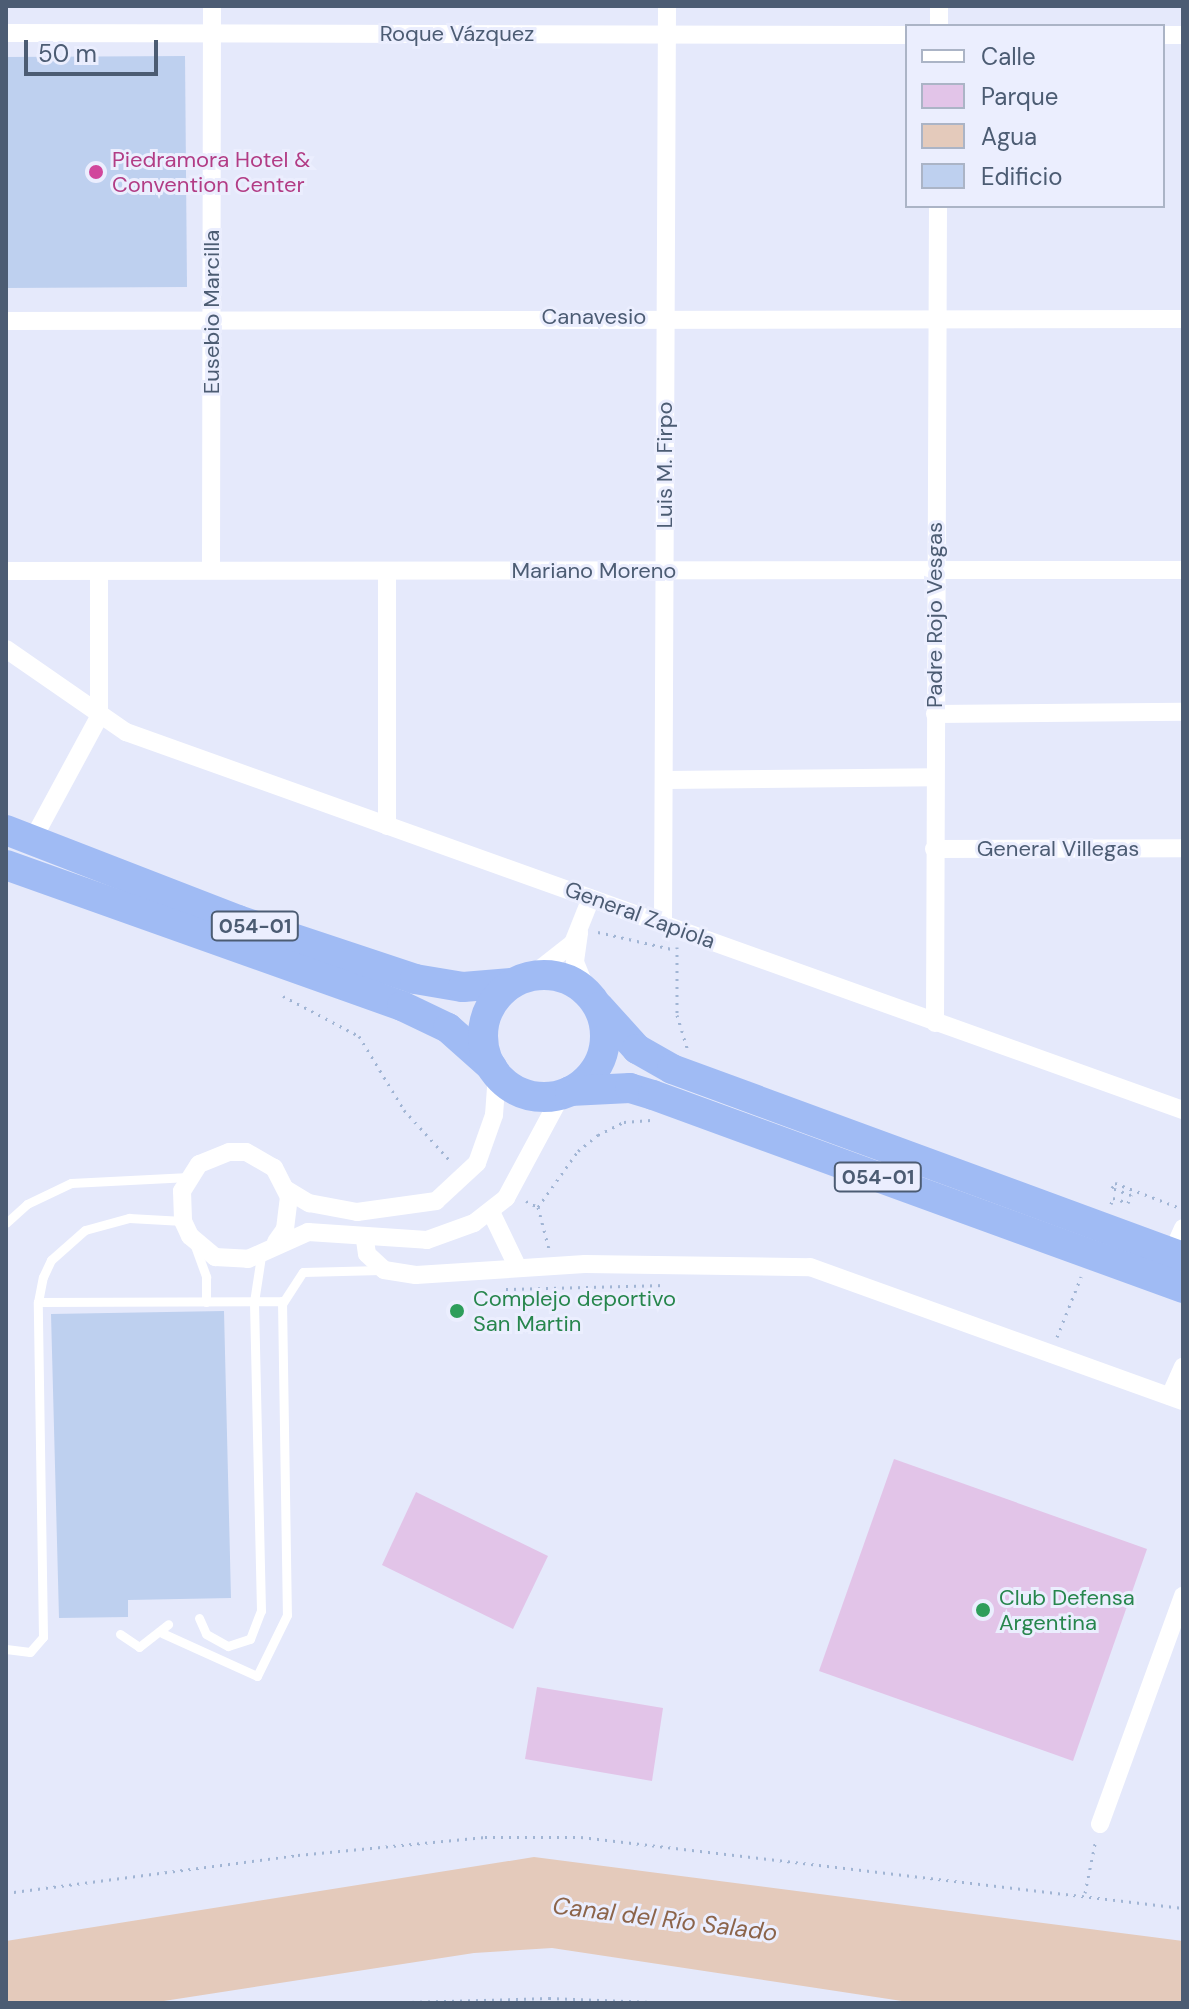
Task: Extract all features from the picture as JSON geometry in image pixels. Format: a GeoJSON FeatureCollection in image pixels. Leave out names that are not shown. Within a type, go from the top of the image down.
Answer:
{"type":"FeatureCollection","features":[{"type":"Feature","properties":{"kind":"highway","name":"054-01"},"geometry":{"type":"LineString","coordinates":[[20,835],[238,920],[415,979],[463,987],[521,979],[570,980],[593,999],[637,1049],[672,1069],[1176,1261]]}},
{"type":"Feature","properties":{"kind":"highway","name":"054-01"},"geometry":{"type":"LineString","coordinates":[[6,865],[413,1010],[448,1028],[495,1070],[528,1094],[641,1092],[1176,1261]]}},
{"type":"Feature","properties":{"kind":"highway"},"geometry":{"type":"LineString","coordinates":[[495,1070],[483,1033],[487,1013],[521,979]]}},
{"type":"Feature","properties":{"kind":"highway"},"geometry":{"type":"LineString","coordinates":[[566,1092],[598,1066],[605,1047],[593,999]]}},
{"type":"Feature","properties":{"kind":"street","name":"Eusebio Marcilla"},"geometry":{"type":"LineString","coordinates":[[211,570],[212,6]]}},
{"type":"Feature","properties":{"kind":"street","name":"Luis M. Firpo"},"geometry":{"type":"LineString","coordinates":[[663,923],[667,6]]}},
{"type":"Feature","properties":{"kind":"street","name":"Roque Vázquez"},"geometry":{"type":"LineString","coordinates":[[6,33],[905,35]]}},
{"type":"Feature","properties":{"kind":"street","name":"Padre Rojo Vesgas"},"geometry":{"type":"LineString","coordinates":[[935,1023],[938,208]]}},
{"type":"Feature","properties":{"kind":"street","name":"Canavesio"},"geometry":{"type":"LineString","coordinates":[[6,321],[665,316],[1183,319]]}},
{"type":"Feature","properties":{"kind":"street","name":"Mariano Moreno"},"geometry":{"type":"LineString","coordinates":[[6,571],[1183,570]]}},
{"type":"Feature","properties":{"kind":"street"},"geometry":{"type":"LineString","coordinates":[[20,835],[99,717],[99,571]]}},
{"type":"Feature","properties":{"kind":"street"},"geometry":{"type":"LineString","coordinates":[[387,572],[387,826]]}},
{"type":"Feature","properties":{"kind":"street","name":"General Zapiola"},"geometry":{"type":"LineString","coordinates":[[6,649],[99,717],[126,732],[1183,1110]]}},
{"type":"Feature","properties":{"kind":"street"},"geometry":{"type":"LineString","coordinates":[[935,714],[1183,712]]}},
{"type":"Feature","properties":{"kind":"street"},"geometry":{"type":"LineString","coordinates":[[665,780],[934,777]]}},
{"type":"Feature","properties":{"kind":"street","name":"General Villegas"},"geometry":{"type":"LineString","coordinates":[[934,849],[1183,848]]}},
{"type":"Feature","properties":{"kind":"street"},"geometry":{"type":"LineString","coordinates":[[591,898],[580,928],[575,962],[593,999]]}},
{"type":"Feature","properties":{"kind":"street"},"geometry":{"type":"LineString","coordinates":[[521,979],[580,928]]}},
{"type":"Feature","properties":{"kind":"street"},"geometry":{"type":"LineString","coordinates":[[287,1190],[334,1210],[395,1211],[436,1201],[469,1174],[494,1115],[495,1070]]}},
{"type":"Feature","properties":{"kind":"street"},"geometry":{"type":"LineString","coordinates":[[269,1248],[289,1213],[287,1190],[274,1168],[246,1152],[213,1156],[189,1177],[186,1229],[215,1257],[248,1259],[269,1248],[321,1232],[365,1240],[427,1240],[491,1212],[509,1193],[566,1092]]}},
{"type":"Feature","properties":{"kind":"street"},"geometry":{"type":"LineString","coordinates":[[491,1212],[518,1268]]}},
{"type":"Feature","properties":{"kind":"street"},"geometry":{"type":"LineString","coordinates":[[365,1240],[367,1254],[384,1270],[416,1275],[553,1266],[810,1267],[1177,1398],[1183,1367]]}},
{"type":"Feature","properties":{"kind":"street"},"geometry":{"type":"LineString","coordinates":[[1100,1824],[1183,1596]]}},
{"type":"Feature","properties":{"kind":"lane"},"geometry":{"type":"LineString","coordinates":[[6,1223],[27,1204],[71,1183],[189,1177]]}},
{"type":"Feature","properties":{"kind":"lane"},"geometry":{"type":"LineString","coordinates":[[6,1649],[30,1652],[43,1637],[38,1302],[51,1260],[85,1230],[129,1218],[186,1229],[202,1260],[206,1302]]}},
{"type":"Feature","properties":{"kind":"lane"},"geometry":{"type":"LineString","coordinates":[[199,1618],[206,1634],[228,1646],[250,1639],[261,1611],[254,1302],[269,1248]]}},
{"type":"Feature","properties":{"kind":"lane"},"geometry":{"type":"LineString","coordinates":[[162,1633],[257,1676],[287,1615],[282,1304],[303,1272],[384,1270]]}},
{"type":"Feature","properties":{"kind":"lane"},"geometry":{"type":"LineString","coordinates":[[38,1302],[282,1304]]}},
{"type":"Feature","properties":{"kind":"lane"},"geometry":{"type":"LineString","coordinates":[[120,1634],[139,1647],[162,1633],[168,1624]]}},
{"type":"Feature","properties":{"kind":"path"},"geometry":{"type":"LineString","coordinates":[[580,928],[629,944],[676,950]]}},
{"type":"Feature","properties":{"kind":"path"},"geometry":{"type":"LineString","coordinates":[[283,996],[359,1036],[411,1119],[469,1174]]}},
{"type":"Feature","properties":{"kind":"path"},"geometry":{"type":"LineString","coordinates":[[1112,1188],[1115,1183],[1183,1209]]}},
{"type":"Feature","properties":{"kind":"path"},"geometry":{"type":"LineString","coordinates":[[509,1193],[538,1207],[558,1287]]}},
{"type":"Feature","properties":{"kind":"path"},"geometry":{"type":"LineString","coordinates":[[1051,1352],[1081,1277]]}},
{"type":"Feature","properties":{"kind":"path"},"geometry":{"type":"LineString","coordinates":[[499,1289],[682,1284]]}},
{"type":"Feature","properties":{"kind":"path"},"geometry":{"type":"LineString","coordinates":[[1085,1893],[1100,1824]]}},
{"type":"Feature","properties":{"kind":"path"},"geometry":{"type":"LineString","coordinates":[[6,1893],[298,1855],[485,1837],[581,1837],[1085,1893],[1183,1908]]}},
{"type":"Feature","properties":{"kind":"path"},"geometry":{"type":"LineString","coordinates":[[372,2003],[549,1998],[678,2003]]}},
{"type":"Feature","properties":{"kind":"green space","name":"Club Defensa Argentina"},"geometry":{"type":"Polygon","coordinates":[[[894,1459],[1147,1549],[1073,1761],[819,1671],[894,1459]]]}},
{"type":"Feature","properties":{"kind":"green space"},"geometry":{"type":"Polygon","coordinates":[[[416,1492],[548,1556],[513,1629],[382,1565],[416,1492]]]}},
{"type":"Feature","properties":{"kind":"green space"},"geometry":{"type":"Polygon","coordinates":[[[537,1687],[663,1708],[652,1781],[525,1759],[537,1687]]]}},
{"type":"Feature","properties":{"kind":"water","name":"Canal del Río Salado"},"geometry":{"type":"Polygon","coordinates":[[[534,1857],[1183,1941],[1183,2003],[915,2003],[552,1948],[474,1953],[151,2003],[6,2003],[6,1941],[534,1857]]]}},
{"type":"Feature","properties":{"kind":"building","name":"Piedramora Hotel & Convention Center"},"geometry":{"type":"Polygon","coordinates":[[[185,56],[187,287],[6,288],[6,57],[185,56]]]}},
{"type":"Feature","properties":{"kind":"building"},"geometry":{"type":"Polygon","coordinates":[[[224,1311],[231,1598],[128,1600],[128,1617],[59,1618],[51,1314],[224,1311]]]}},
{"type":"Feature","properties":{"kind":"place","name":"Piedramora Hotel & Convention Center"},"geometry":{"type":"Point","coordinates":[96,172]}},
{"type":"Feature","properties":{"kind":"place","name":"Complejo deportivo San Martin"},"geometry":{"type":"Point","coordinates":[457,1311]}},
{"type":"Feature","properties":{"kind":"place","name":"Club Defensa Argentina"},"geometry":{"type":"Point","coordinates":[983,1610]}}]}
